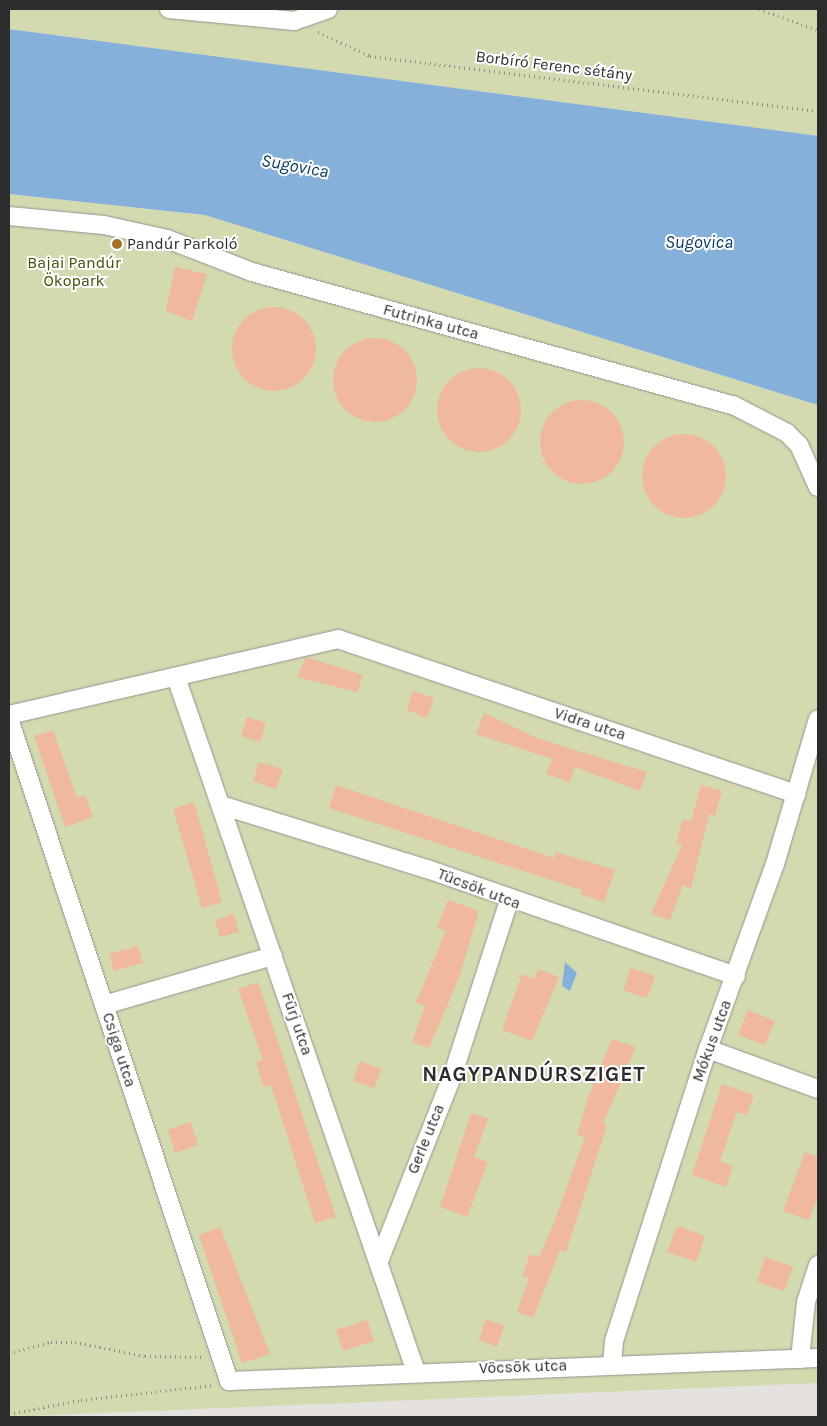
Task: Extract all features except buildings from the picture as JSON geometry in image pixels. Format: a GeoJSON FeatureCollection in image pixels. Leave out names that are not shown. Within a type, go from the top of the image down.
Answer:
{"type":"FeatureCollection","features":[{"type":"Feature","properties":{"kind":"street"},"geometry":{"type":"LineString","coordinates":[[169,9],[294,21],[328,9]]}},
{"type":"Feature","properties":{"kind":"street","name":"Futrinka utca"},"geometry":{"type":"LineString","coordinates":[[9,216],[104,225],[167,239],[252,272],[733,405],[787,433],[799,445],[818,487]]}},
{"type":"Feature","properties":{"kind":"street","name":"Vidra utca"},"geometry":{"type":"LineString","coordinates":[[9,715],[338,639],[797,794]]}},
{"type":"Feature","properties":{"kind":"street","name":"Fürj utca"},"geometry":{"type":"LineString","coordinates":[[176,676],[416,1372]]}},
{"type":"Feature","properties":{"kind":"street","name":"Csiga utca"},"geometry":{"type":"LineString","coordinates":[[9,719],[229,1381]]}},
{"type":"Feature","properties":{"kind":"street","name":"Mókus utca"},"geometry":{"type":"LineString","coordinates":[[612,1364],[614,1341],[708,1049],[736,976],[797,794],[818,720]]}},
{"type":"Feature","properties":{"kind":"street","name":"Tücsök utca"},"geometry":{"type":"LineString","coordinates":[[221,805],[427,869],[509,901],[736,976]]}},
{"type":"Feature","properties":{"kind":"street","name":"Gerle utca"},"geometry":{"type":"LineString","coordinates":[[378,1262],[453,1074],[509,901]]}},
{"type":"Feature","properties":{"kind":"street"},"geometry":{"type":"LineString","coordinates":[[104,1005],[273,956]]}},
{"type":"Feature","properties":{"kind":"street"},"geometry":{"type":"LineString","coordinates":[[708,1049],[818,1089]]}},
{"type":"Feature","properties":{"kind":"street"},"geometry":{"type":"LineString","coordinates":[[800,1359],[806,1302],[818,1265]]}},
{"type":"Feature","properties":{"kind":"street","name":"Vöcsök utca"},"geometry":{"type":"LineString","coordinates":[[229,1381],[612,1364],[818,1358]]}},
{"type":"Feature","properties":{"kind":"path"},"geometry":{"type":"LineString","coordinates":[[759,9],[818,30]]}},
{"type":"Feature","properties":{"kind":"path","name":"Borbíró Ferenc sétány"},"geometry":{"type":"LineString","coordinates":[[294,21],[370,56],[818,111]]}},
{"type":"Feature","properties":{"kind":"path"},"geometry":{"type":"LineString","coordinates":[[9,1353],[51,1342],[75,1342],[145,1356],[221,1359]]}},
{"type":"Feature","properties":{"kind":"path"},"geometry":{"type":"LineString","coordinates":[[9,1414],[229,1381]]}},
{"type":"Feature","properties":{"kind":"green space"},"geometry":{"type":"Polygon","coordinates":[[[9,9],[818,9],[818,136],[9,29],[9,9]]]}},
{"type":"Feature","properties":{"kind":"green space","name":"Bajai Pandúr Ökopark"},"geometry":{"type":"Polygon","coordinates":[[[9,194],[205,215],[818,405],[818,1383],[9,1417],[9,194]]]}},
{"type":"Feature","properties":{"kind":"water","name":"Sugovica"},"geometry":{"type":"Polygon","coordinates":[[[9,29],[818,136],[818,405],[205,215],[9,194],[9,29]]]}},
{"type":"Feature","properties":{"kind":"water"},"geometry":{"type":"Polygon","coordinates":[[[565,962],[577,973],[570,991],[562,986],[565,962]]]}},
{"type":"Feature","properties":{"kind":"place","name":"Pandúr Parkoló"},"geometry":{"type":"Point","coordinates":[117,244]}},
{"type":"Feature","properties":{"kind":"district","name":"NAGYPANDÚRSZIGET"},"geometry":{"type":"Point","coordinates":[534,1074]}}]}
